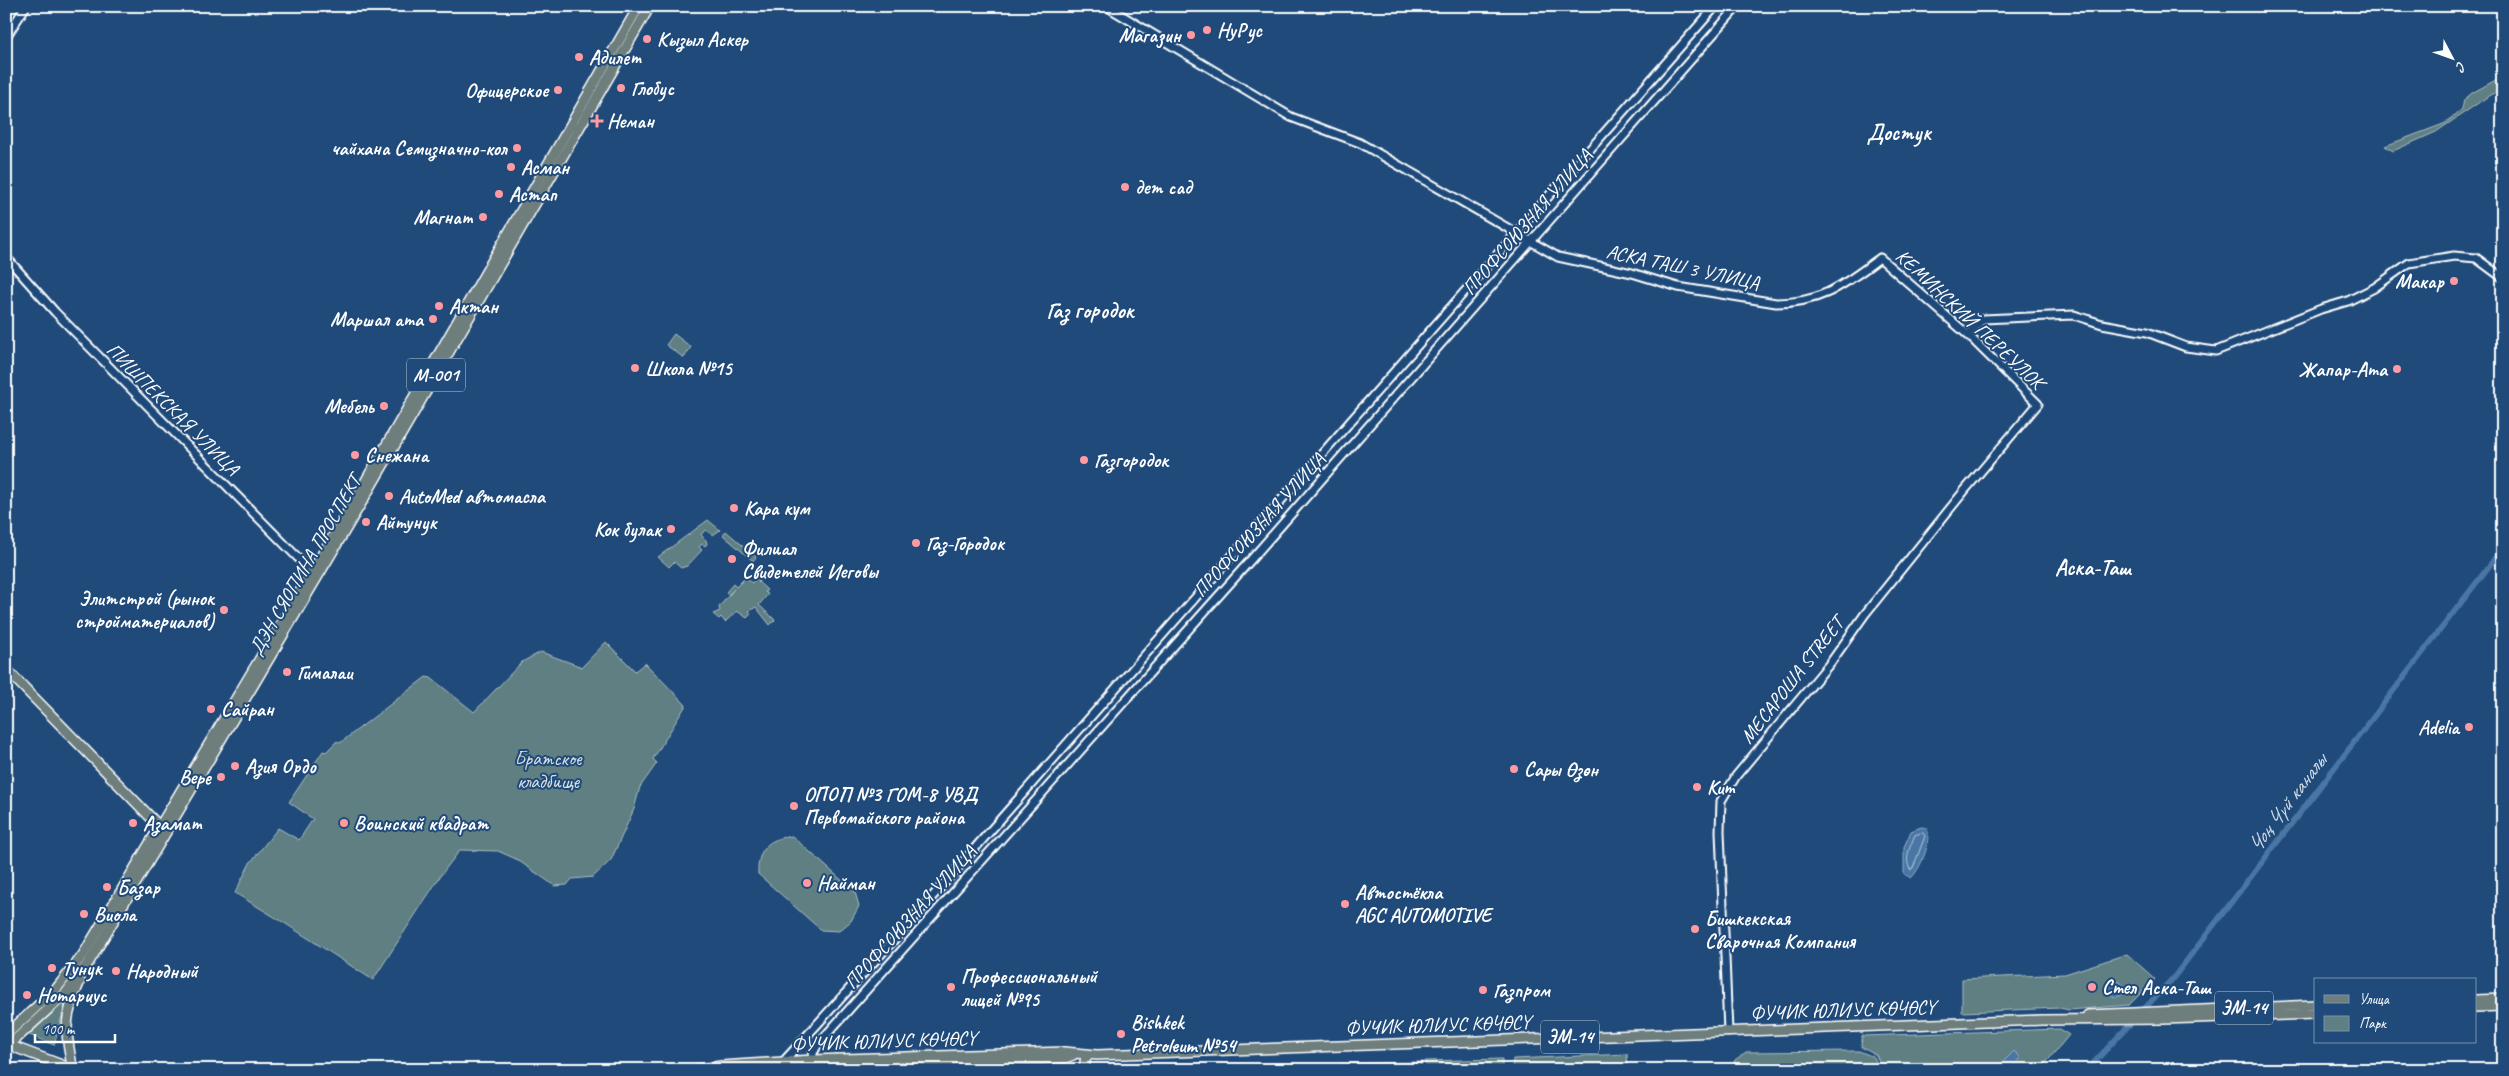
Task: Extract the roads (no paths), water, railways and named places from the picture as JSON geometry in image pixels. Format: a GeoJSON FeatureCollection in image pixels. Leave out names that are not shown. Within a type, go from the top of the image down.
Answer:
{"type":"FeatureCollection","features":[{"type":"Feature","properties":{"kind":"main road","name":"ДЭН СЯОПИНА ПРОСПЕКТ"},"geometry":{"type":"LineString","coordinates":[[315,574],[640,6]]}},
{"type":"Feature","properties":{"kind":"main road","name":"ДЭН СЯОПИНА ПРОСПЕКТ"},"geometry":{"type":"LineString","coordinates":[[6,1035],[56,988],[78,964],[163,829],[650,6]]}},
{"type":"Feature","properties":{"kind":"main road"},"geometry":{"type":"LineString","coordinates":[[6,669],[163,829]]}},
{"type":"Feature","properties":{"kind":"main road","name":"ДЭН СЯОПИНА ПРОСПЕКТ"},"geometry":{"type":"LineString","coordinates":[[8,1046],[66,993],[89,962],[163,829]]}},
{"type":"Feature","properties":{"kind":"main road"},"geometry":{"type":"LineString","coordinates":[[73,1070],[67,1045],[66,1022],[76,989],[89,962]]}},
{"type":"Feature","properties":{"kind":"main road"},"geometry":{"type":"LineString","coordinates":[[2476,1000],[2503,999]]}},
{"type":"Feature","properties":{"kind":"main road","name":"ЭМ-14"},"geometry":{"type":"LineString","coordinates":[[2115,1016],[2172,1011],[2314,1005]]}},
{"type":"Feature","properties":{"kind":"main road"},"geometry":{"type":"LineString","coordinates":[[2476,1008],[2503,1006]]}},
{"type":"Feature","properties":{"kind":"main road","name":"ЭМ-14"},"geometry":{"type":"LineString","coordinates":[[2115,1016],[2164,1019],[2314,1014]]}},
{"type":"Feature","properties":{"kind":"main road","name":"ФУЧИК ЮЛИУС КӨЧӨСҮ"},"geometry":{"type":"LineString","coordinates":[[695,1070],[1064,1052],[1074,1055],[1086,1055],[2115,1016]]}},
{"type":"Feature","properties":{"kind":"main road"},"geometry":{"type":"LineString","coordinates":[[8,1046],[73,1070]]}},
{"type":"Feature","properties":{"kind":"main road"},"geometry":{"type":"LineString","coordinates":[[1084,1070],[1086,1055]]}},
{"type":"Feature","properties":{"kind":"street"},"geometry":{"type":"LineString","coordinates":[[6,37],[26,6]]}},
{"type":"Feature","properties":{"kind":"street","name":"АСКА ТАШ 3 УЛИЦА"},"geometry":{"type":"LineString","coordinates":[[1106,6],[1291,117],[1360,142],[1484,216],[1517,232],[1531,243],[1558,257],[1632,273],[1678,287],[1776,303],[1792,303],[1835,290],[1880,258]]}},
{"type":"Feature","properties":{"kind":"street","name":"ПРОФСОЮЗНАЯ УЛИЦА"},"geometry":{"type":"LineString","coordinates":[[781,1066],[1716,6]]}},
{"type":"Feature","properties":{"kind":"street","name":"ПРОФСОЮЗНАЯ УЛИЦА"},"geometry":{"type":"LineString","coordinates":[[812,1064],[818,1044],[1531,243],[1738,6]]}},
{"type":"Feature","properties":{"kind":"street"},"geometry":{"type":"LineString","coordinates":[[1968,334],[1983,319],[2065,314],[2102,324],[2147,332],[2186,347],[2216,351],[2348,301],[2374,288],[2409,263],[2454,256],[2476,258],[2503,278]]}},
{"type":"Feature","properties":{"kind":"street","name":"КЕМИНСКИЙ ПЕРЕУЛОК"},"geometry":{"type":"LineString","coordinates":[[1880,258],[1968,334],[2038,404]]}},
{"type":"Feature","properties":{"kind":"street","name":"ПИШПЕКСКАЯ УЛИЦА"},"geometry":{"type":"LineString","coordinates":[[7,261],[55,312],[315,574]]}},
{"type":"Feature","properties":{"kind":"street","name":"МЕСАРОША STREET"},"geometry":{"type":"LineString","coordinates":[[1728,1032],[1720,840],[1721,801],[1736,776],[1831,662],[1865,614],[1965,490],[2038,404]]}},
{"type":"Feature","properties":{"kind":"water"},"geometry":{"type":"Polygon","coordinates":[[[1921,827],[1927,828],[1927,847],[1915,874],[1911,878],[1904,874],[1904,847],[1911,831],[1921,827]]]}},
{"type":"Feature","properties":{"kind":"water"},"geometry":{"type":"Polygon","coordinates":[[[2116,981],[2124,989],[2116,997],[2108,989],[2116,981]]]}},
{"type":"Feature","properties":{"kind":"water"},"geometry":{"type":"Polygon","coordinates":[[[2014,1051],[2021,1058],[2009,1070],[1995,1070],[2014,1051]]]}},
{"type":"Feature","properties":{"kind":"waterway","name":"Чоң Чүй каналы"},"geometry":{"type":"LineString","coordinates":[[2087,1070],[2174,977],[2503,548]]}},
{"type":"Feature","properties":{"kind":"place","name":"НуРус"},"geometry":{"type":"Point","coordinates":[1207,30]}},
{"type":"Feature","properties":{"kind":"place","name":"Магазин"},"geometry":{"type":"Point","coordinates":[1191,35]}},
{"type":"Feature","properties":{"kind":"place","name":"Кызыл Аскер"},"geometry":{"type":"Point","coordinates":[647,39]}},
{"type":"Feature","properties":{"kind":"place","name":"Адилет"},"geometry":{"type":"Point","coordinates":[579,57]}},
{"type":"Feature","properties":{"kind":"place","name":"Глобус"},"geometry":{"type":"Point","coordinates":[621,88]}},
{"type":"Feature","properties":{"kind":"place","name":"Офицерское"},"geometry":{"type":"Point","coordinates":[558,90]}},
{"type":"Feature","properties":{"kind":"place","name":"Неман"},"geometry":{"type":"Point","coordinates":[597,121]}},
{"type":"Feature","properties":{"kind":"place","name":"чайхана Семизначно-кол"},"geometry":{"type":"Point","coordinates":[517,148]}},
{"type":"Feature","properties":{"kind":"place","name":"Асман"},"geometry":{"type":"Point","coordinates":[511,167]}},
{"type":"Feature","properties":{"kind":"place","name":"дет сад"},"geometry":{"type":"Point","coordinates":[1125,187]}},
{"type":"Feature","properties":{"kind":"place","name":"Астап"},"geometry":{"type":"Point","coordinates":[499,194]}},
{"type":"Feature","properties":{"kind":"place","name":"Магнат"},"geometry":{"type":"Point","coordinates":[483,217]}},
{"type":"Feature","properties":{"kind":"place","name":"Макар"},"geometry":{"type":"Point","coordinates":[2454,281]}},
{"type":"Feature","properties":{"kind":"place","name":"Актан"},"geometry":{"type":"Point","coordinates":[439,306]}},
{"type":"Feature","properties":{"kind":"place","name":"Маршал ата"},"geometry":{"type":"Point","coordinates":[433,319]}},
{"type":"Feature","properties":{"kind":"place","name":"Школа №15"},"geometry":{"type":"Point","coordinates":[635,368]}},
{"type":"Feature","properties":{"kind":"place","name":"Жапар-Ата"},"geometry":{"type":"Point","coordinates":[2397,369]}},
{"type":"Feature","properties":{"kind":"place","name":"Мебель"},"geometry":{"type":"Point","coordinates":[384,406]}},
{"type":"Feature","properties":{"kind":"place","name":"Снежана"},"geometry":{"type":"Point","coordinates":[355,455]}},
{"type":"Feature","properties":{"kind":"place","name":"Газгородок"},"geometry":{"type":"Point","coordinates":[1084,460]}},
{"type":"Feature","properties":{"kind":"place","name":"AutoMed автомасла"},"geometry":{"type":"Point","coordinates":[389,496]}},
{"type":"Feature","properties":{"kind":"place","name":"Кара кум"},"geometry":{"type":"Point","coordinates":[734,508]}},
{"type":"Feature","properties":{"kind":"place","name":"Айтунук"},"geometry":{"type":"Point","coordinates":[366,522]}},
{"type":"Feature","properties":{"kind":"place","name":"Кок булак"},"geometry":{"type":"Point","coordinates":[671,529]}},
{"type":"Feature","properties":{"kind":"place","name":"Газ-Городок"},"geometry":{"type":"Point","coordinates":[916,543]}},
{"type":"Feature","properties":{"kind":"place","name":"Филиал Свидетелей Иеговы"},"geometry":{"type":"Point","coordinates":[732,559]}},
{"type":"Feature","properties":{"kind":"place","name":"Элитстрой (рынок стройматериалов)"},"geometry":{"type":"Point","coordinates":[224,610]}},
{"type":"Feature","properties":{"kind":"place","name":"Гималаи"},"geometry":{"type":"Point","coordinates":[287,672]}},
{"type":"Feature","properties":{"kind":"place","name":"Сайран"},"geometry":{"type":"Point","coordinates":[211,709]}},
{"type":"Feature","properties":{"kind":"place","name":"Adelia"},"geometry":{"type":"Point","coordinates":[2469,727]}},
{"type":"Feature","properties":{"kind":"place","name":"Азия Ордо"},"geometry":{"type":"Point","coordinates":[235,766]}},
{"type":"Feature","properties":{"kind":"place","name":"Сары Өзөн"},"geometry":{"type":"Point","coordinates":[1514,769]}},
{"type":"Feature","properties":{"kind":"place","name":"Вере"},"geometry":{"type":"Point","coordinates":[221,777]}},
{"type":"Feature","properties":{"kind":"place","name":"Кит"},"geometry":{"type":"Point","coordinates":[1697,787]}},
{"type":"Feature","properties":{"kind":"place","name":"ОПОП №3 ГОМ-8 УВД Первомайского района"},"geometry":{"type":"Point","coordinates":[794,806]}},
{"type":"Feature","properties":{"kind":"place","name":"Азамат"},"geometry":{"type":"Point","coordinates":[133,823]}},
{"type":"Feature","properties":{"kind":"place","name":"Воинский квадрат"},"geometry":{"type":"Point","coordinates":[344,823]}},
{"type":"Feature","properties":{"kind":"place","name":"Найман"},"geometry":{"type":"Point","coordinates":[807,883]}},
{"type":"Feature","properties":{"kind":"place","name":"Базар"},"geometry":{"type":"Point","coordinates":[107,887]}},
{"type":"Feature","properties":{"kind":"place","name":"Автостёкла AGC AUTOMOTIVE"},"geometry":{"type":"Point","coordinates":[1345,904]}},
{"type":"Feature","properties":{"kind":"place","name":"Виола"},"geometry":{"type":"Point","coordinates":[84,914]}},
{"type":"Feature","properties":{"kind":"place","name":"Бишкекская Сварочная Компания"},"geometry":{"type":"Point","coordinates":[1695,929]}},
{"type":"Feature","properties":{"kind":"place","name":"Тунук"},"geometry":{"type":"Point","coordinates":[52,968]}},
{"type":"Feature","properties":{"kind":"place","name":"Народный"},"geometry":{"type":"Point","coordinates":[116,971]}},
{"type":"Feature","properties":{"kind":"place","name":"Профессиональный лицей №95"},"geometry":{"type":"Point","coordinates":[951,987]}},
{"type":"Feature","properties":{"kind":"place","name":"Стел Аска-Таш"},"geometry":{"type":"Point","coordinates":[2092,987]}},
{"type":"Feature","properties":{"kind":"place","name":"Газпром"},"geometry":{"type":"Point","coordinates":[1483,990]}},
{"type":"Feature","properties":{"kind":"place","name":"Нотариус"},"geometry":{"type":"Point","coordinates":[27,995]}},
{"type":"Feature","properties":{"kind":"place","name":"Bishkek Petroleum №54"},"geometry":{"type":"Point","coordinates":[1121,1034]}},
{"type":"Feature","properties":{"kind":"district","name":"Достук"},"geometry":{"type":"Point","coordinates":[1899,133]}},
{"type":"Feature","properties":{"kind":"district","name":"Газ городок"},"geometry":{"type":"Point","coordinates":[1090,311]}},
{"type":"Feature","properties":{"kind":"district","name":"Аска-Таш"},"geometry":{"type":"Point","coordinates":[2093,568]}},
{"type":"Feature","properties":{"kind":"park label","name":"Братское кладбище"},"geometry":{"type":"Point","coordinates":[548,770]}}]}
